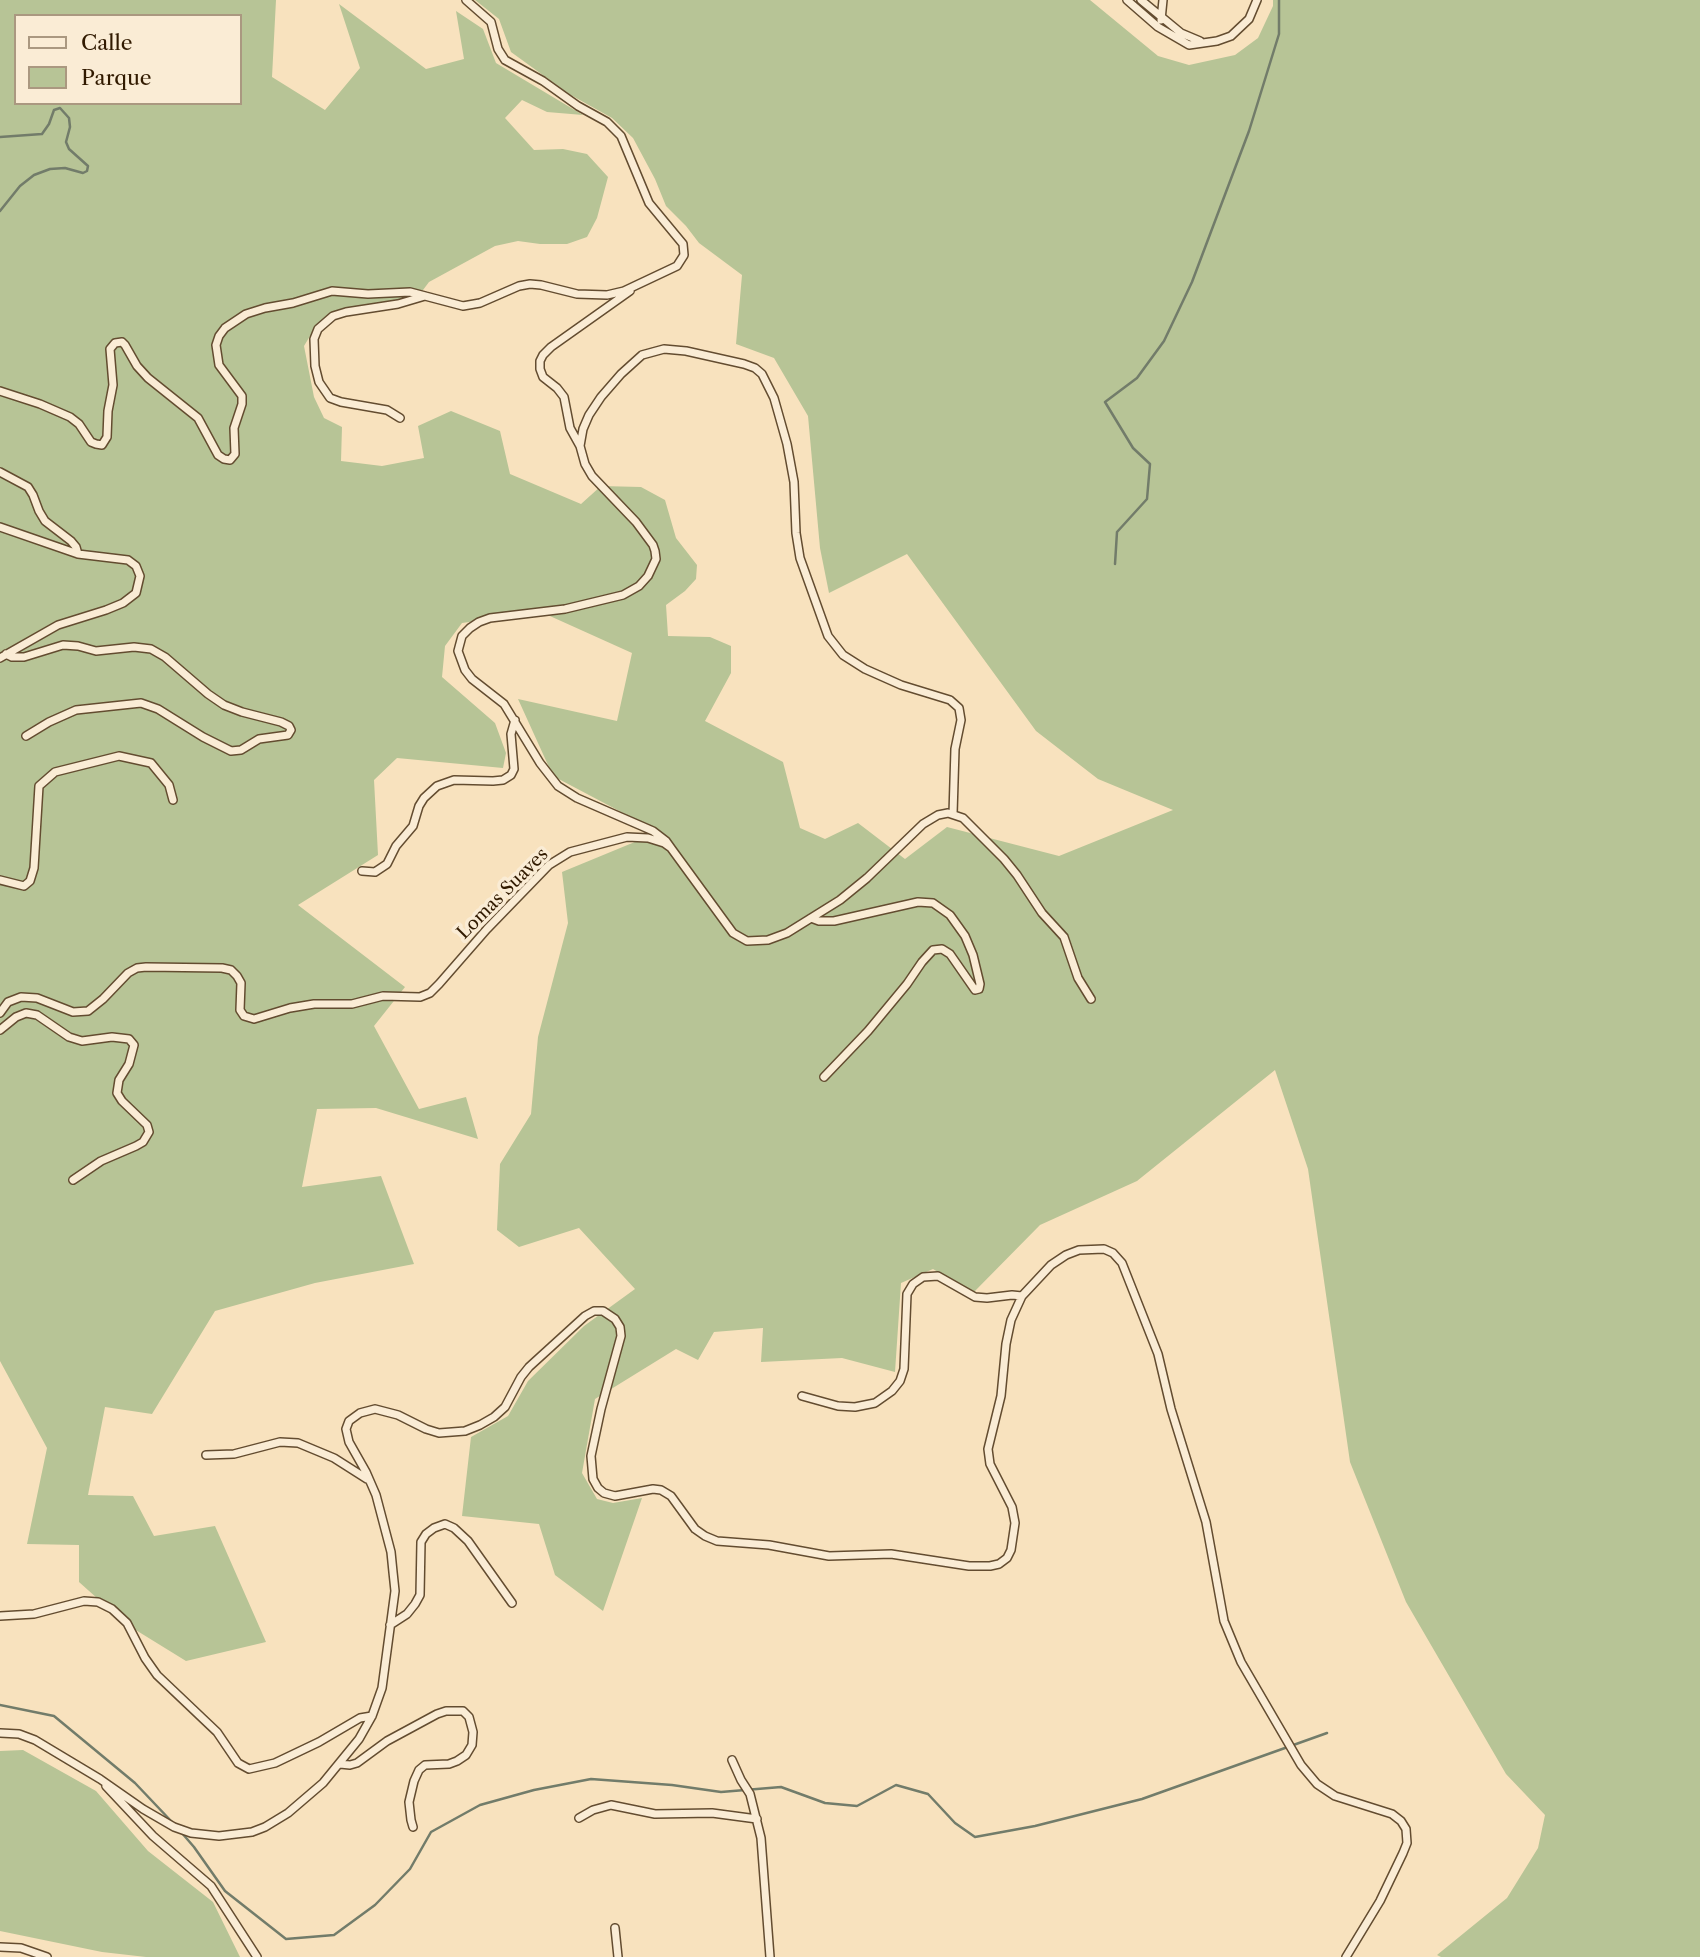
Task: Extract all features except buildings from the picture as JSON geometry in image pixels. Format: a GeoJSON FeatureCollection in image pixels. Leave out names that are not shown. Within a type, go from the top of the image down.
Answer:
{"type":"FeatureCollection","features":[{"type":"Feature","properties":{"kind":"street"},"geometry":{"type":"LineString","coordinates":[[0,391],[64,414],[75,421],[94,443],[102,444],[107,437],[113,384],[110,349],[115,343],[121,342],[148,378],[198,418],[220,457],[230,460],[235,454],[234,428],[242,396],[222,371],[216,350],[219,337],[229,324],[257,310],[332,291],[380,294],[404,291],[457,306],[480,303],[530,284],[598,296],[636,286],[677,266],[684,255],[681,240],[649,203],[628,148],[617,131],[543,81],[509,64],[498,49],[491,22],[466,0]]}},
{"type":"Feature","properties":{"kind":"street"},"geometry":{"type":"LineString","coordinates":[[1127,0],[1158,27],[1189,45],[1211,43],[1238,31],[1249,19],[1257,0]]}},
{"type":"Feature","properties":{"kind":"street"},"geometry":{"type":"LineString","coordinates":[[1141,0],[1181,33],[1194,40],[1211,43]]}},
{"type":"Feature","properties":{"kind":"street"},"geometry":{"type":"LineString","coordinates":[[1158,27],[1163,17],[1163,0]]}},
{"type":"Feature","properties":{"kind":"street"},"geometry":{"type":"LineString","coordinates":[[636,286],[559,341],[541,358],[540,365],[541,373],[564,397],[570,428],[580,446],[588,471],[654,548],[656,559],[652,570],[644,582],[623,595],[565,609],[484,620],[474,624],[458,646],[462,665],[472,679],[504,704],[540,763],[562,790],[653,831],[666,841],[724,923],[742,939],[753,942],[787,933],[854,889],[923,824],[943,813],[953,814],[963,818],[1004,859],[1042,913],[1060,931],[1078,978],[1091,999]]}},
{"type":"Feature","properties":{"kind":"street"},"geometry":{"type":"LineString","coordinates":[[400,418],[387,410],[330,398],[319,382],[315,366],[314,339],[318,329],[333,316],[426,296]]}},
{"type":"Feature","properties":{"kind":"street"},"geometry":{"type":"LineString","coordinates":[[580,446],[583,429],[601,397],[628,365],[649,352],[680,349],[759,370],[771,389],[783,425],[794,482],[800,558],[832,643],[843,655],[865,669],[901,685],[950,699],[959,708],[961,720],[955,749],[953,814]]}},
{"type":"Feature","properties":{"kind":"street"},"geometry":{"type":"LineString","coordinates":[[0,472],[28,487],[45,521],[71,541],[78,554]]}},
{"type":"Feature","properties":{"kind":"street"},"geometry":{"type":"LineString","coordinates":[[0,527],[78,554],[131,561],[140,576],[136,593],[129,599],[116,606],[66,621],[3,656]]}},
{"type":"Feature","properties":{"kind":"street"},"geometry":{"type":"LineString","coordinates":[[3,656],[24,657],[63,645],[96,651],[134,647],[150,649],[165,657],[224,705],[281,722],[291,730],[288,735],[259,739],[241,750],[231,751],[158,709],[141,704],[76,710],[48,722],[26,736]]}},
{"type":"Feature","properties":{"kind":"street"},"geometry":{"type":"LineString","coordinates":[[362,871],[375,872],[387,864],[396,846],[413,826],[424,798],[437,786],[454,780],[503,780],[511,775],[514,769],[511,734],[514,720]]}},
{"type":"Feature","properties":{"kind":"street"},"geometry":{"type":"LineString","coordinates":[[0,880],[24,886],[30,880],[34,868],[39,786],[55,772],[119,756],[151,763],[169,785],[173,800]]}},
{"type":"Feature","properties":{"kind":"street","name":"Lomas Suaves"},"geometry":{"type":"LineString","coordinates":[[0,1013],[8,1002],[21,997],[37,998],[76,1013],[88,1011],[128,973],[146,967],[231,970],[241,982],[240,1010],[247,1017],[254,1019],[314,1004],[352,1004],[383,996],[421,997],[439,984],[487,929],[556,859],[577,850],[627,838],[648,838],[671,848]]}},
{"type":"Feature","properties":{"kind":"street"},"geometry":{"type":"LineString","coordinates":[[811,918],[834,921],[918,902],[933,903],[950,915],[965,936],[980,984],[979,989],[975,990],[956,961],[945,950],[933,950],[868,1031],[824,1077]]}},
{"type":"Feature","properties":{"kind":"street"},"geometry":{"type":"LineString","coordinates":[[0,1030],[16,1017],[26,1013],[37,1015],[69,1037],[82,1041],[112,1037],[130,1039],[134,1045],[129,1064],[119,1080],[117,1093],[147,1125],[149,1132],[143,1142],[101,1161],[73,1180]]}},
{"type":"Feature","properties":{"kind":"street"},"geometry":{"type":"LineString","coordinates":[[0,1733],[19,1734],[35,1740],[174,1828],[191,1833],[230,1835],[252,1832],[288,1813],[315,1791],[359,1739],[372,1716],[382,1688],[395,1591],[391,1552],[371,1482],[347,1438],[347,1425],[355,1415],[370,1410],[383,1410],[432,1431],[444,1433],[465,1431],[480,1425],[494,1417],[505,1406],[529,1367],[591,1312],[608,1313],[620,1327],[621,1336],[592,1446],[592,1472],[600,1491],[615,1496],[661,1490],[671,1496],[695,1529],[717,1541],[769,1545],[830,1556],[891,1553],[977,1567],[995,1565],[1009,1554],[1014,1541],[1015,1524],[1012,1507],[990,1464],[988,1449],[1001,1396],[1008,1329],[1022,1297],[1046,1270],[1073,1252],[1090,1248],[1104,1249],[1120,1260],[1161,1363],[1171,1409],[1206,1522],[1221,1610],[1237,1653],[1301,1765],[1317,1784],[1335,1796],[1392,1814],[1404,1825],[1407,1837],[1403,1853],[1380,1901],[1346,1957]]}},
{"type":"Feature","properties":{"kind":"street"},"geometry":{"type":"LineString","coordinates":[[802,1396],[838,1406],[855,1407],[875,1403],[892,1391],[900,1381],[904,1369],[907,1294],[913,1284],[923,1277],[938,1276],[975,1297],[1022,1297]]}},
{"type":"Feature","properties":{"kind":"street"},"geometry":{"type":"LineString","coordinates":[[206,1455],[226,1455],[280,1442],[298,1443],[334,1458],[371,1482]]}},
{"type":"Feature","properties":{"kind":"street"},"geometry":{"type":"LineString","coordinates":[[390,1625],[407,1614],[420,1595],[421,1542],[426,1534],[444,1524],[454,1528],[468,1541],[512,1603]]}},
{"type":"Feature","properties":{"kind":"street"},"geometry":{"type":"LineString","coordinates":[[0,1616],[34,1614],[84,1601],[98,1602],[112,1609],[127,1623],[150,1668],[217,1732],[235,1760],[249,1769],[275,1763],[360,1718],[372,1716]]}},
{"type":"Feature","properties":{"kind":"street"},"geometry":{"type":"LineString","coordinates":[[340,1764],[357,1763],[391,1739],[437,1714],[463,1711],[469,1717],[473,1732],[472,1745],[466,1755],[457,1761],[425,1765],[419,1770],[410,1802],[414,1827]]}},
{"type":"Feature","properties":{"kind":"street"},"geometry":{"type":"LineString","coordinates":[[732,1760],[750,1794],[757,1819],[763,1860],[770,1957]]}},
{"type":"Feature","properties":{"kind":"street"},"geometry":{"type":"LineString","coordinates":[[100,1779],[132,1816],[211,1886],[257,1957]]}},
{"type":"Feature","properties":{"kind":"street"},"geometry":{"type":"LineString","coordinates":[[579,1818],[593,1810],[611,1805],[656,1814],[712,1813],[757,1819]]}},
{"type":"Feature","properties":{"kind":"street"},"geometry":{"type":"LineString","coordinates":[[615,1928],[618,1957]]}},
{"type":"Feature","properties":{"kind":"street"},"geometry":{"type":"LineString","coordinates":[[0,1947],[21,1948],[47,1957]]}},
{"type":"Feature","properties":{"kind":"green space"},"geometry":{"type":"Polygon","coordinates":[[[0,0],[276,0],[272,77],[325,110],[360,68],[339,4],[426,69],[464,59],[456,11],[483,29],[496,63],[583,115],[547,112],[522,100],[505,118],[534,150],[563,149],[587,154],[608,177],[597,218],[587,237],[567,244],[518,241],[495,246],[429,282],[417,298],[381,310],[335,318],[310,336],[304,346],[314,397],[324,418],[342,427],[341,461],[382,466],[424,458],[418,426],[451,411],[500,431],[510,474],[581,504],[601,486],[641,487],[665,500],[676,538],[697,565],[696,579],[666,605],[668,636],[710,637],[731,646],[731,673],[705,721],[783,762],[800,828],[825,839],[858,823],[905,859],[947,827],[1059,856],[1173,810],[1098,779],[1036,731],[907,554],[829,593],[820,548],[808,416],[774,358],[736,344],[742,275],[699,243],[666,206],[633,138],[612,118],[569,94],[511,52],[499,19],[475,0],[1090,0],[1158,56],[1189,65],[1235,55],[1258,38],[1273,6],[1273,0],[1700,0],[1700,1957],[1437,1955],[1507,1898],[1538,1848],[1545,1815],[1506,1774],[1406,1602],[1350,1462],[1308,1169],[1275,1070],[1137,1181],[1040,1225],[973,1293],[933,1269],[901,1283],[895,1372],[842,1358],[761,1362],[763,1328],[714,1332],[698,1360],[676,1349],[595,1399],[582,1473],[597,1499],[613,1503],[642,1498],[603,1611],[555,1575],[539,1524],[462,1516],[471,1437],[508,1416],[528,1381],[584,1326],[635,1289],[579,1228],[519,1247],[497,1230],[500,1164],[531,1114],[538,1037],[568,923],[562,872],[659,832],[553,776],[518,699],[617,721],[632,653],[541,612],[462,623],[445,646],[442,677],[495,723],[506,753],[503,768],[397,758],[374,780],[378,855],[298,905],[405,987],[374,1026],[419,1109],[466,1097],[478,1139],[376,1108],[317,1109],[302,1187],[381,1176],[414,1264],[315,1283],[215,1311],[152,1414],[105,1407],[88,1495],[133,1496],[154,1536],[215,1526],[266,1642],[186,1661],[126,1624],[79,1582],[79,1545],[27,1544],[47,1448],[0,1361],[0,0]]]}},
{"type":"Feature","properties":{"kind":"green space"},"geometry":{"type":"Polygon","coordinates":[[[23,1750],[96,1791],[148,1851],[213,1902],[240,1957],[146,1957],[102,1952],[0,1931],[0,1751],[23,1750]]]}},
{"type":"Feature","properties":{"kind":"waterway"},"geometry":{"type":"LineString","coordinates":[[1115,564],[1117,532],[1147,499],[1150,464],[1133,448],[1105,402],[1137,378],[1164,341],[1192,282],[1249,131],[1279,34],[1279,0]]}},
{"type":"Feature","properties":{"kind":"waterway"},"geometry":{"type":"LineString","coordinates":[[0,137],[42,134],[54,110],[60,108],[69,118],[70,127],[66,142],[69,149],[88,166],[83,173],[65,168],[50,169],[34,175],[20,186],[0,211]]}},
{"type":"Feature","properties":{"kind":"waterway"},"geometry":{"type":"LineString","coordinates":[[0,1705],[54,1716],[135,1783],[172,1822]]}},
{"type":"Feature","properties":{"kind":"waterway"},"geometry":{"type":"LineString","coordinates":[[181,1832],[225,1891],[286,1939],[334,1935],[375,1905],[410,1869],[431,1832],[480,1805],[534,1790],[591,1779],[721,1792],[781,1787],[825,1803],[857,1806],[896,1785],[928,1794],[955,1823],[975,1837],[1035,1826],[1142,1799],[1327,1733]]}}]}
